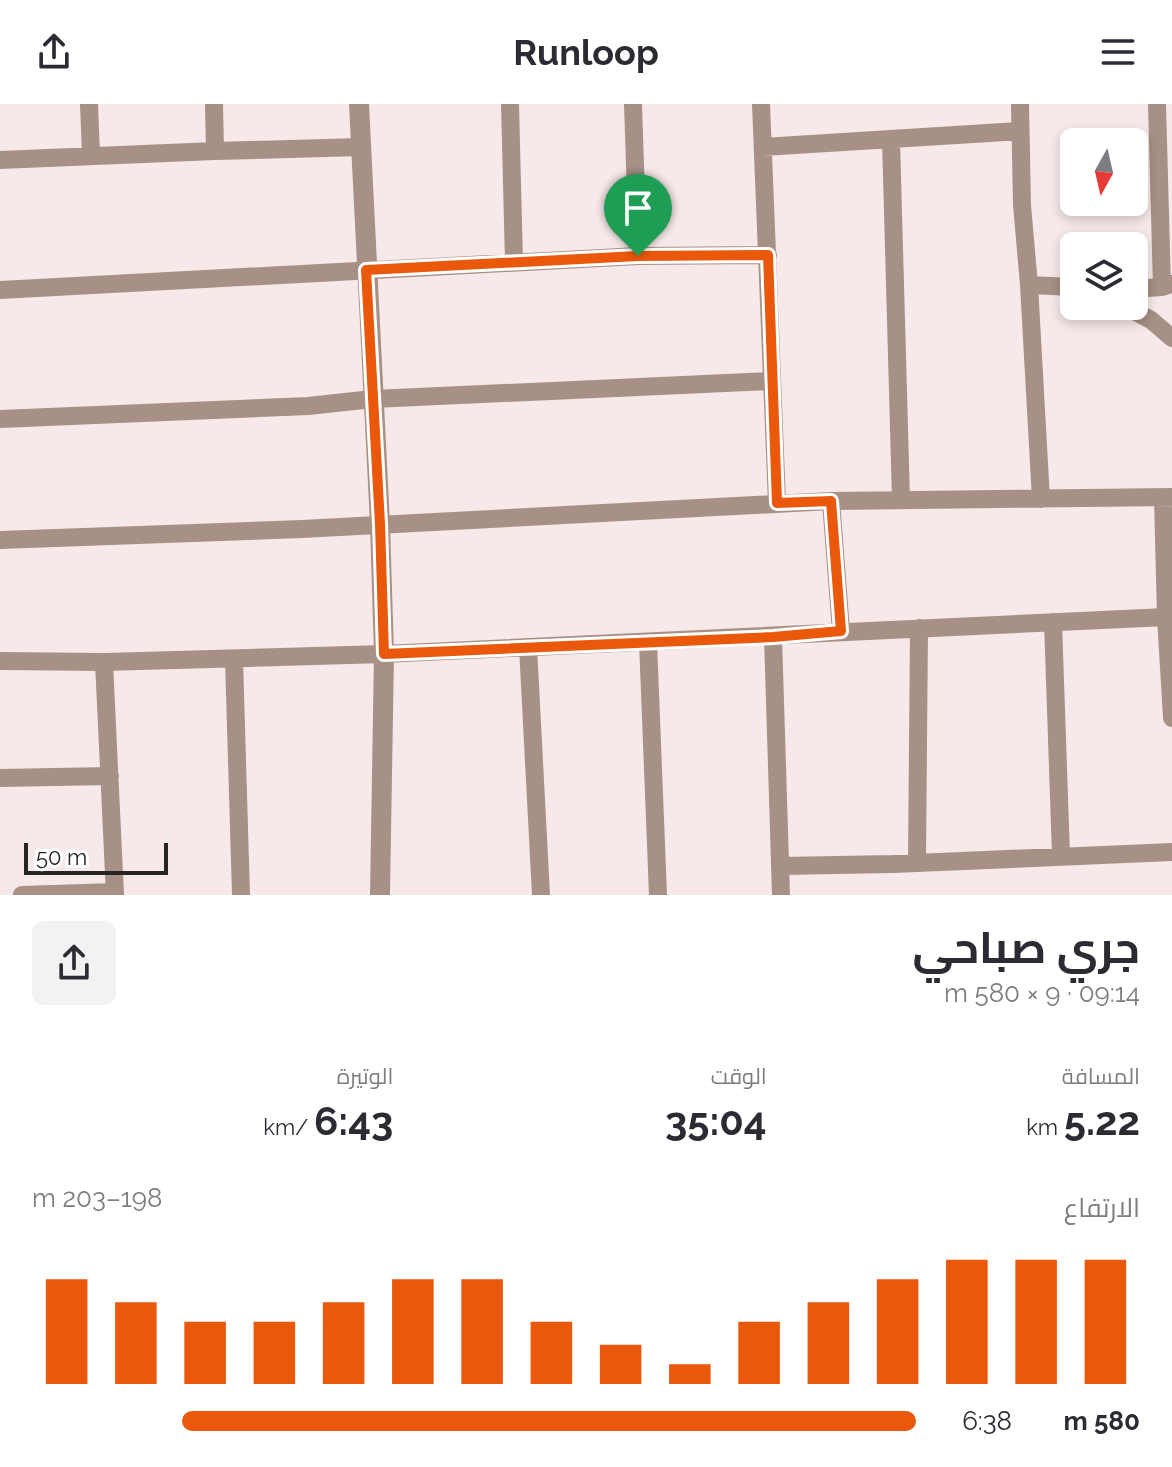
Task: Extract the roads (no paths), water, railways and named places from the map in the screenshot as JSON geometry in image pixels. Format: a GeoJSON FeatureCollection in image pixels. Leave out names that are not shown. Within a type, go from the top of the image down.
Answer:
{"type":"FeatureCollection","features":[{"type":"Feature","properties":{"kind":"street"},"geometry":{"type":"LineString","coordinates":[[89,104],[91,155]]}},
{"type":"Feature","properties":{"kind":"street"},"geometry":{"type":"LineString","coordinates":[[214,104],[215,151]]}},
{"type":"Feature","properties":{"kind":"street"},"geometry":{"type":"LineString","coordinates":[[359,104],[384,654],[380,895]]}},
{"type":"Feature","properties":{"kind":"street"},"geometry":{"type":"LineString","coordinates":[[510,104],[514,262]]}},
{"type":"Feature","properties":{"kind":"street"},"geometry":{"type":"LineString","coordinates":[[633,104],[638,256]]}},
{"type":"Feature","properties":{"kind":"street"},"geometry":{"type":"LineString","coordinates":[[761,104],[777,503]]}},
{"type":"Feature","properties":{"kind":"street"},"geometry":{"type":"LineString","coordinates":[[1020,104],[1022,205],[1041,499]]}},
{"type":"Feature","properties":{"kind":"street"},"geometry":{"type":"LineString","coordinates":[[1157,104],[1167,286]]}},
{"type":"Feature","properties":{"kind":"street"},"geometry":{"type":"LineString","coordinates":[[763,147],[1020,131]]}},
{"type":"Feature","properties":{"kind":"street"},"geometry":{"type":"LineString","coordinates":[[891,140],[901,500]]}},
{"type":"Feature","properties":{"kind":"street"},"geometry":{"type":"LineString","coordinates":[[0,160],[361,147]]}},
{"type":"Feature","properties":{"kind":"street"},"geometry":{"type":"LineString","coordinates":[[0,290],[638,256],[768,255]]}},
{"type":"Feature","properties":{"kind":"street"},"geometry":{"type":"LineString","coordinates":[[1029,285],[1060,286]]}},
{"type":"Feature","properties":{"kind":"street"},"geometry":{"type":"LineString","coordinates":[[1148,318],[1172,338]]}},
{"type":"Feature","properties":{"kind":"street"},"geometry":{"type":"LineString","coordinates":[[0,419],[771,381]]}},
{"type":"Feature","properties":{"kind":"street"},"geometry":{"type":"LineString","coordinates":[[0,540],[302,529],[831,501],[1168,497],[1166,617],[1172,718]]}},
{"type":"Feature","properties":{"kind":"street"},"geometry":{"type":"LineString","coordinates":[[831,501],[841,631]]}},
{"type":"Feature","properties":{"kind":"street"},"geometry":{"type":"LineString","coordinates":[[0,661],[104,662],[384,654],[1166,617]]}},
{"type":"Feature","properties":{"kind":"street"},"geometry":{"type":"LineString","coordinates":[[1053,622],[1061,856]]}},
{"type":"Feature","properties":{"kind":"street"},"geometry":{"type":"LineString","coordinates":[[917,862],[919,628]]}},
{"type":"Feature","properties":{"kind":"street"},"geometry":{"type":"LineString","coordinates":[[773,637],[781,895]]}},
{"type":"Feature","properties":{"kind":"street"},"geometry":{"type":"LineString","coordinates":[[648,642],[658,895]]}},
{"type":"Feature","properties":{"kind":"street"},"geometry":{"type":"LineString","coordinates":[[528,647],[541,895]]}},
{"type":"Feature","properties":{"kind":"street"},"geometry":{"type":"LineString","coordinates":[[234,659],[241,895]]}},
{"type":"Feature","properties":{"kind":"street"},"geometry":{"type":"LineString","coordinates":[[22,895],[115,894],[104,662]]}},
{"type":"Feature","properties":{"kind":"street"},"geometry":{"type":"LineString","coordinates":[[0,778],[110,776]]}},
{"type":"Feature","properties":{"kind":"street"},"geometry":{"type":"LineString","coordinates":[[780,866],[1172,852]]}}]}
